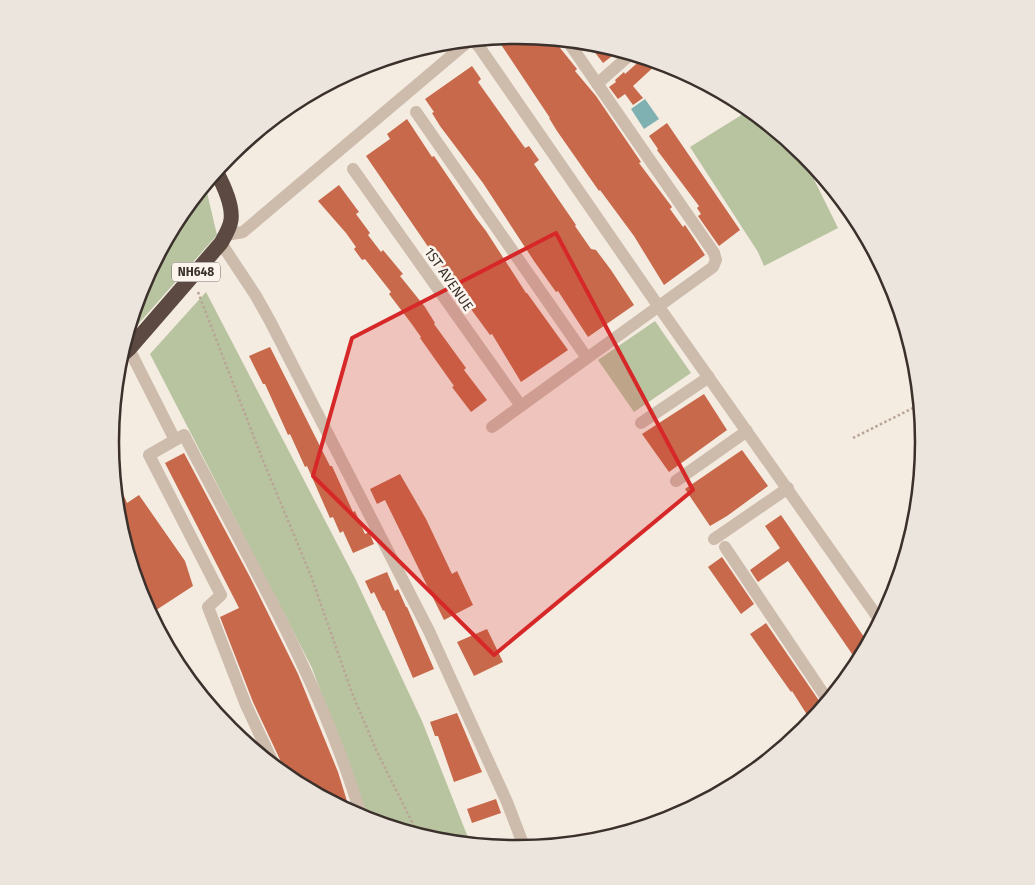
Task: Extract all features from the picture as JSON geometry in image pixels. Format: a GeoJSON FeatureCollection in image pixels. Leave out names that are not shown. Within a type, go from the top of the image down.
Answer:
{"type":"FeatureCollection","features":[{"type":"Feature","properties":{"kind":"highway"},"geometry":{"type":"LineString","coordinates":[[220,178],[230,208],[231,220],[223,239]]}},
{"type":"Feature","properties":{"kind":"highway","name":"NH648"},"geometry":{"type":"LineString","coordinates":[[130,347],[223,239]]}},
{"type":"Feature","properties":{"kind":"street"},"geometry":{"type":"LineString","coordinates":[[477,46],[486,56],[746,431],[877,615]]}},
{"type":"Feature","properties":{"kind":"street"},"geometry":{"type":"LineString","coordinates":[[462,47],[243,232],[223,239],[266,313],[429,631],[507,802],[522,841]]}},
{"type":"Feature","properties":{"kind":"street"},"geometry":{"type":"LineString","coordinates":[[492,427],[714,267],[716,260],[714,253],[572,47]]}},
{"type":"Feature","properties":{"kind":"street"},"geometry":{"type":"LineString","coordinates":[[597,84],[626,59]]}},
{"type":"Feature","properties":{"kind":"street"},"geometry":{"type":"LineString","coordinates":[[416,112],[587,358]]}},
{"type":"Feature","properties":{"kind":"street","name":"1ST AVENUE"},"geometry":{"type":"LineString","coordinates":[[352,170],[521,406]]}},
{"type":"Feature","properties":{"kind":"street"},"geometry":{"type":"LineString","coordinates":[[127,360],[175,440]]}},
{"type":"Feature","properties":{"kind":"street"},"geometry":{"type":"LineString","coordinates":[[641,423],[709,377]]}},
{"type":"Feature","properties":{"kind":"street"},"geometry":{"type":"LineString","coordinates":[[676,481],[746,431]]}},
{"type":"Feature","properties":{"kind":"street"},"geometry":{"type":"LineString","coordinates":[[269,754],[246,705],[208,607],[221,595],[149,455],[184,435],[306,673],[335,742],[358,808]]}},
{"type":"Feature","properties":{"kind":"street"},"geometry":{"type":"LineString","coordinates":[[714,539],[788,488]]}},
{"type":"Feature","properties":{"kind":"street"},"geometry":{"type":"LineString","coordinates":[[725,547],[825,696]]}},
{"type":"Feature","properties":{"kind":"path"},"geometry":{"type":"LineString","coordinates":[[190,279],[197,290],[260,453],[311,576],[352,694],[377,752],[415,828]]}},
{"type":"Feature","properties":{"kind":"path"},"geometry":{"type":"LineString","coordinates":[[853,438],[914,407]]}},
{"type":"Feature","properties":{"kind":"highlighted area"},"geometry":{"type":"Polygon","coordinates":[[[556,233],[693,490],[494,655],[313,476],[352,338],[556,233]]]}},
{"type":"Feature","properties":{"kind":"green space"},"geometry":{"type":"Polygon","coordinates":[[[743,114],[780,143],[811,174],[838,228],[764,266],[758,252],[690,147],[743,114]]]}},
{"type":"Feature","properties":{"kind":"green space"},"geometry":{"type":"Polygon","coordinates":[[[207,193],[217,235],[136,327],[149,290],[172,243],[207,193]]]}},
{"type":"Feature","properties":{"kind":"green space"},"geometry":{"type":"Polygon","coordinates":[[[206,292],[355,578],[422,721],[468,838],[414,828],[365,811],[312,668],[150,354],[206,292]]]}},
{"type":"Feature","properties":{"kind":"green space"},"geometry":{"type":"Polygon","coordinates":[[[655,321],[691,373],[634,412],[598,360],[655,321]]]}},
{"type":"Feature","properties":{"kind":"water"},"geometry":{"type":"Polygon","coordinates":[[[645,99],[659,119],[644,129],[631,109],[645,99]]]}},
{"type":"Feature","properties":{"kind":"building"},"geometry":{"type":"Polygon","coordinates":[[[501,45],[559,46],[577,69],[575,71],[596,96],[641,162],[639,163],[672,207],[670,209],[683,227],[685,225],[705,255],[664,285],[634,236],[599,191],[501,45]]]}},
{"type":"Feature","properties":{"kind":"building"},"geometry":{"type":"Polygon","coordinates":[[[594,51],[613,55],[603,63],[594,51]]]}},
{"type":"Feature","properties":{"kind":"building"},"geometry":{"type":"Polygon","coordinates":[[[638,62],[653,68],[633,86],[643,98],[633,105],[625,94],[618,99],[609,87],[624,72],[625,74],[638,62]]]}},
{"type":"Feature","properties":{"kind":"building"},"geometry":{"type":"Polygon","coordinates":[[[472,66],[481,79],[478,82],[525,148],[529,146],[539,160],[534,164],[575,226],[591,249],[596,250],[611,270],[634,305],[588,337],[558,291],[556,292],[534,261],[483,183],[440,126],[432,113],[434,112],[425,99],[472,66]]]}},
{"type":"Feature","properties":{"kind":"building"},"geometry":{"type":"Polygon","coordinates":[[[407,119],[486,231],[526,293],[568,350],[521,382],[492,334],[490,335],[468,305],[366,156],[390,139],[387,134],[407,119]]]}},
{"type":"Feature","properties":{"kind":"building"},"geometry":{"type":"Polygon","coordinates":[[[667,123],[740,230],[719,246],[698,216],[701,214],[697,208],[699,206],[657,150],[649,136],[667,123]]]}},
{"type":"Feature","properties":{"kind":"building"},"geometry":{"type":"Polygon","coordinates":[[[339,185],[359,212],[356,214],[370,233],[368,235],[381,252],[383,250],[403,274],[400,276],[425,307],[434,324],[466,368],[464,370],[487,400],[471,412],[452,387],[454,386],[421,337],[389,294],[391,292],[365,259],[362,260],[346,233],[318,201],[339,185]]]}},
{"type":"Feature","properties":{"kind":"building"},"geometry":{"type":"Polygon","coordinates":[[[270,347],[330,466],[332,466],[353,512],[355,511],[365,534],[369,532],[374,544],[353,553],[343,531],[340,533],[333,517],[330,518],[307,466],[305,467],[290,434],[288,435],[265,384],[263,384],[249,356],[270,347]]]}},
{"type":"Feature","properties":{"kind":"building"},"geometry":{"type":"Polygon","coordinates":[[[704,394],[727,430],[669,472],[642,434],[704,394]]]}},
{"type":"Feature","properties":{"kind":"building"},"geometry":{"type":"Polygon","coordinates":[[[742,450],[768,486],[710,526],[685,489],[742,450]]]}},
{"type":"Feature","properties":{"kind":"building"},"geometry":{"type":"Polygon","coordinates":[[[184,453],[251,579],[298,674],[338,772],[348,803],[318,788],[282,764],[253,702],[220,617],[239,608],[165,463],[184,453]]]}},
{"type":"Feature","properties":{"kind":"building"},"geometry":{"type":"Polygon","coordinates":[[[400,474],[426,519],[452,574],[457,571],[473,605],[444,620],[385,500],[377,504],[370,489],[400,474]]]}},
{"type":"Feature","properties":{"kind":"building"},"geometry":{"type":"Polygon","coordinates":[[[122,491],[127,503],[139,495],[185,561],[193,586],[156,610],[132,546],[122,491]]]}},
{"type":"Feature","properties":{"kind":"building"},"geometry":{"type":"Polygon","coordinates":[[[781,515],[864,637],[867,635],[854,656],[788,561],[758,582],[750,570],[780,548],[765,526],[781,515]]]}},
{"type":"Feature","properties":{"kind":"building"},"geometry":{"type":"Polygon","coordinates":[[[722,557],[754,604],[741,614],[708,567],[722,557]]]}},
{"type":"Feature","properties":{"kind":"building"},"geometry":{"type":"Polygon","coordinates":[[[387,572],[395,591],[398,589],[407,607],[434,669],[413,678],[384,610],[374,592],[371,594],[365,581],[387,572]]]}},
{"type":"Feature","properties":{"kind":"building"},"geometry":{"type":"Polygon","coordinates":[[[766,623],[820,702],[807,715],[792,691],[750,634],[766,623]]]}},
{"type":"Feature","properties":{"kind":"building"},"geometry":{"type":"Polygon","coordinates":[[[487,629],[503,662],[474,676],[457,642],[487,629]]]}},
{"type":"Feature","properties":{"kind":"building"},"geometry":{"type":"Polygon","coordinates":[[[457,713],[482,772],[454,782],[438,736],[435,736],[430,722],[457,713]]]}},
{"type":"Feature","properties":{"kind":"building"},"geometry":{"type":"Polygon","coordinates":[[[496,799],[501,813],[472,823],[467,809],[496,799]]]}}]}
